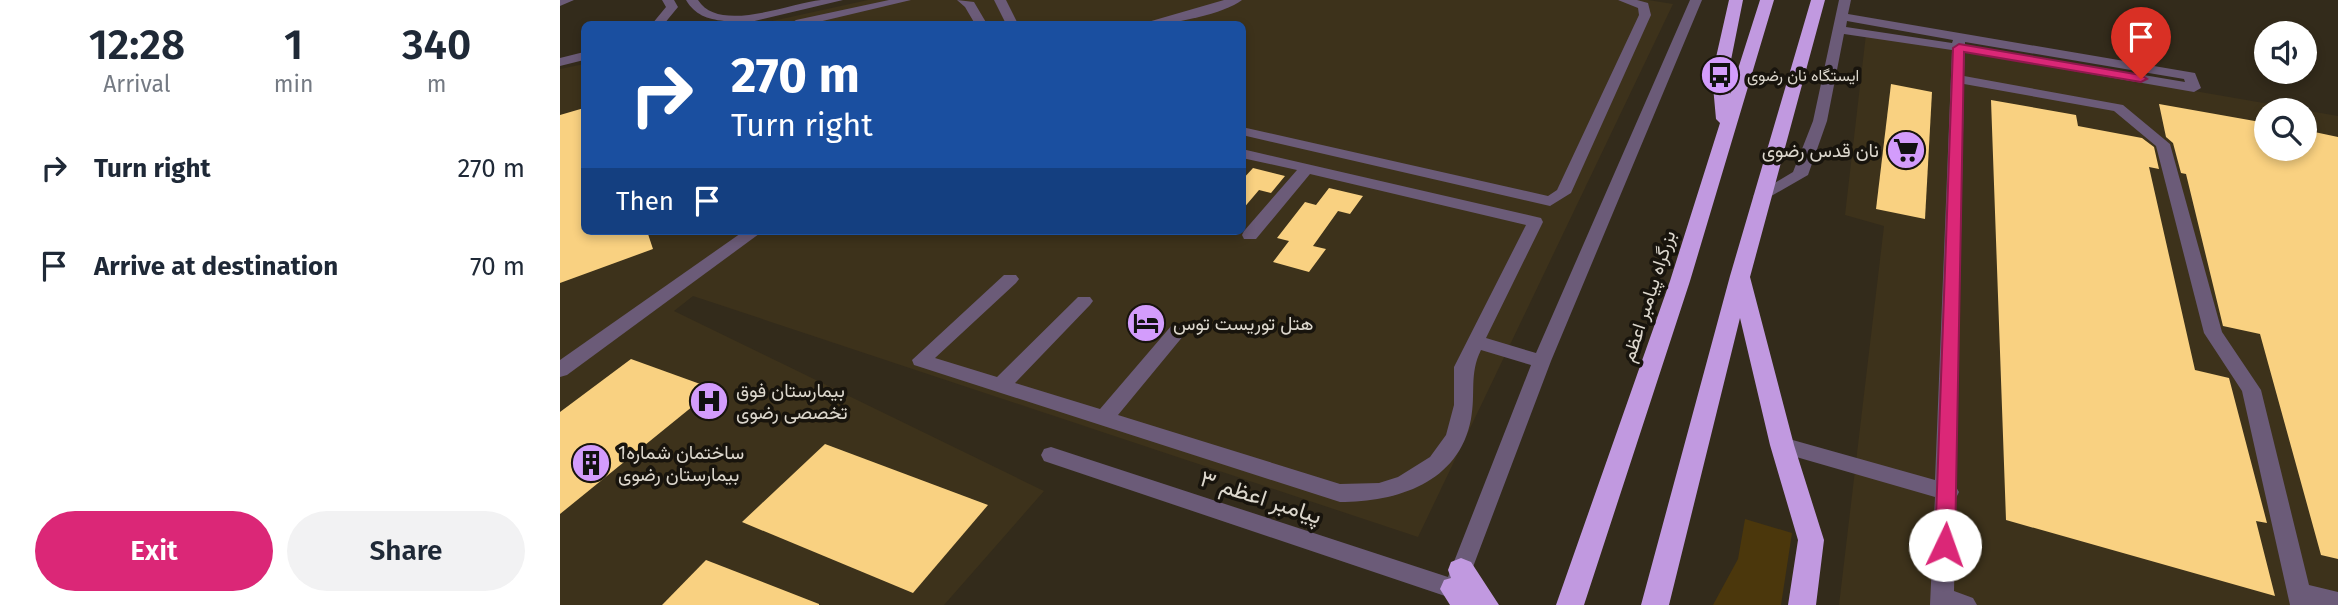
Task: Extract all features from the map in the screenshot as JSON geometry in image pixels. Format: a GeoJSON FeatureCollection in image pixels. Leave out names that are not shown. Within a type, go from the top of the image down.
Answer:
{"type":"FeatureCollection","features":[{"type":"Feature","properties":{"kind":"highway"},"geometry":{"type":"LineString","coordinates":[[1725,128],[1720,75],[1736,0]]}},
{"type":"Feature","properties":{"kind":"highway","name":"بزرگراه پیامبر اعظم"},"geometry":{"type":"LineString","coordinates":[[1570,605],[1679,281],[1767,0]]}},
{"type":"Feature","properties":{"kind":"highway"},"geometry":{"type":"LineString","coordinates":[[1655,605],[1739,274],[1820,3]]}},
{"type":"Feature","properties":{"kind":"highway"},"geometry":{"type":"LineString","coordinates":[[1739,274],[1782,445],[1811,540],[1802,605]]}},
{"type":"Feature","properties":{"kind":"highway"},"geometry":{"type":"LineString","coordinates":[[1460,588],[1485,605]]}},
{"type":"Feature","properties":{"kind":"street"},"geometry":{"type":"LineString","coordinates":[[560,2],[568,0]]}},
{"type":"Feature","properties":{"kind":"street"},"geometry":{"type":"LineString","coordinates":[[660,21],[672,7],[668,0]]}},
{"type":"Feature","properties":{"kind":"street"},"geometry":{"type":"LineString","coordinates":[[692,0],[698,10],[708,15],[758,18]]}},
{"type":"Feature","properties":{"kind":"street"},"geometry":{"type":"LineString","coordinates":[[742,21],[837,0]]}},
{"type":"Feature","properties":{"kind":"street"},"geometry":{"type":"LineString","coordinates":[[810,21],[905,0]]}},
{"type":"Feature","properties":{"kind":"street"},"geometry":{"type":"LineString","coordinates":[[963,0],[970,5],[979,21]]}},
{"type":"Feature","properties":{"kind":"street"},"geometry":{"type":"LineString","coordinates":[[1000,0],[1010,21]]}},
{"type":"Feature","properties":{"kind":"street"},"geometry":{"type":"LineString","coordinates":[[1162,21],[1188,16],[1236,0]]}},
{"type":"Feature","properties":{"kind":"street"},"geometry":{"type":"LineString","coordinates":[[1246,132],[1550,201],[1563,193],[1645,15],[1644,6],[1624,0]]}},
{"type":"Feature","properties":{"kind":"street"},"geometry":{"type":"LineString","coordinates":[[1761,196],[1800,174],[1820,121],[1845,0]]}},
{"type":"Feature","properties":{"kind":"street"},"geometry":{"type":"LineString","coordinates":[[1460,588],[1542,361],[1691,1]]}},
{"type":"Feature","properties":{"kind":"street"},"geometry":{"type":"LineString","coordinates":[[1840,23],[1959,45],[2194,88],[2190,76],[1959,45]]}},
{"type":"Feature","properties":{"kind":"street"},"geometry":{"type":"LineString","coordinates":[[1959,45],[1948,492],[1942,601],[1965,605]]}},
{"type":"Feature","properties":{"kind":"street"},"geometry":{"type":"LineString","coordinates":[[560,62],[581,57]]}},
{"type":"Feature","properties":{"kind":"street"},"geometry":{"type":"LineString","coordinates":[[1958,79],[2118,108],[2163,144],[2213,333],[2251,390],[2300,599],[2338,603]]}},
{"type":"Feature","properties":{"kind":"street"},"geometry":{"type":"LineString","coordinates":[[1010,279],[920,360],[1340,493],[1385,491],[1429,473],[1453,444],[1463,418],[1466,391],[1463,367],[1535,222],[1246,154]]}},
{"type":"Feature","properties":{"kind":"street"},"geometry":{"type":"LineString","coordinates":[[1250,235],[1307,168]]}},
{"type":"Feature","properties":{"kind":"street"},"geometry":{"type":"LineString","coordinates":[[560,369],[749,235]]}},
{"type":"Feature","properties":{"kind":"street"},"geometry":{"type":"LineString","coordinates":[[1000,386],[1084,301]]}},
{"type":"Feature","properties":{"kind":"street"},"geometry":{"type":"LineString","coordinates":[[1103,419],[1178,330]]}},
{"type":"Feature","properties":{"kind":"street"},"geometry":{"type":"LineString","coordinates":[[1477,342],[1542,361]]}},
{"type":"Feature","properties":{"kind":"street"},"geometry":{"type":"LineString","coordinates":[[1782,445],[1948,492]]}},
{"type":"Feature","properties":{"kind":"street","name":"پیامبر اعظم ۳"},"geometry":{"type":"LineString","coordinates":[[1051,455],[1460,588]]}},
{"type":"Feature","properties":{"kind":"shaded area"},"geometry":{"type":"Polygon","coordinates":[[[868,0],[1648,0],[1673,4],[1418,537],[693,296],[674,311],[1044,491],[944,605],[560,605],[560,69],[581,65],[581,235],[1246,235],[1246,21],[773,21],[868,0]]]}},
{"type":"Feature","properties":{"kind":"shaded area"},"geometry":{"type":"Polygon","coordinates":[[[1866,34],[2254,101],[2254,161],[2317,161],[2317,112],[2338,116],[2338,605],[1839,605],[1884,226],[1845,215],[1866,34]]]}},
{"type":"Feature","properties":{"kind":"shaded area"},"geometry":{"type":"Polygon","coordinates":[[[1745,519],[1792,533],[1781,605],[1713,605],[1738,559],[1745,519]]]}},
{"type":"Feature","properties":{"kind":"building","name":"نان قدس رضوی"},"geometry":{"type":"Polygon","coordinates":[[[1891,84],[1932,92],[1925,219],[1876,209],[1891,84]]]}},
{"type":"Feature","properties":{"kind":"building"},"geometry":{"type":"Polygon","coordinates":[[[1991,100],[2076,115],[2078,126],[2142,138],[2154,147],[2159,169],[2149,167],[2195,370],[2229,378],[2267,523],[2256,521],[2275,596],[2006,520],[1991,100]]]}},
{"type":"Feature","properties":{"kind":"building"},"geometry":{"type":"Polygon","coordinates":[[[2159,104],[2254,121],[2254,161],[2317,161],[2317,133],[2338,137],[2338,559],[2321,555],[2260,334],[2223,326],[2186,174],[2181,173],[2173,143],[2166,137],[2159,104]]]}},
{"type":"Feature","properties":{"kind":"building"},"geometry":{"type":"Polygon","coordinates":[[[581,109],[581,235],[648,235],[653,249],[560,283],[560,115],[581,109]]]}},
{"type":"Feature","properties":{"kind":"building"},"geometry":{"type":"Polygon","coordinates":[[[1253,168],[1285,176],[1271,193],[1259,190],[1246,205],[1246,176],[1253,168]]]}},
{"type":"Feature","properties":{"kind":"building"},"geometry":{"type":"Polygon","coordinates":[[[1329,188],[1363,196],[1350,214],[1338,211],[1313,246],[1326,249],[1309,272],[1273,262],[1289,241],[1277,238],[1305,202],[1316,205],[1329,188]]]}},
{"type":"Feature","properties":{"kind":"building","name":"ساختمان شماره1 بیمارستان رضوی"},"geometry":{"type":"Polygon","coordinates":[[[631,359],[714,389],[560,514],[560,412],[631,359]]]}},
{"type":"Feature","properties":{"kind":"building"},"geometry":{"type":"Polygon","coordinates":[[[825,444],[988,505],[913,593],[742,522],[825,444]]]}},
{"type":"Feature","properties":{"kind":"building"},"geometry":{"type":"Polygon","coordinates":[[[706,560],[819,604],[819,605],[662,605],[706,560]]]}},
{"type":"Feature","properties":{"kind":"place","name":"ایستگاه نان رضوی"},"geometry":{"type":"Point","coordinates":[1720,75]}},
{"type":"Feature","properties":{"kind":"place","name":"نان قدس رضوی"},"geometry":{"type":"Point","coordinates":[1906,150]}},
{"type":"Feature","properties":{"kind":"place","name":"هتل توریست توس"},"geometry":{"type":"Point","coordinates":[1146,323]}},
{"type":"Feature","properties":{"kind":"place","name":"بیمارستان فوق تخصصی رضوی"},"geometry":{"type":"Point","coordinates":[709,401]}},
{"type":"Feature","properties":{"kind":"place","name":"ساختمان شماره1 بیمارستان رضوی"},"geometry":{"type":"Point","coordinates":[591,463]}},
{"type":"Feature","properties":{"kind":"route"},"geometry":{"type":"LineString","coordinates":[[1945,545],[1959,48],[2141,79]]}}]}
